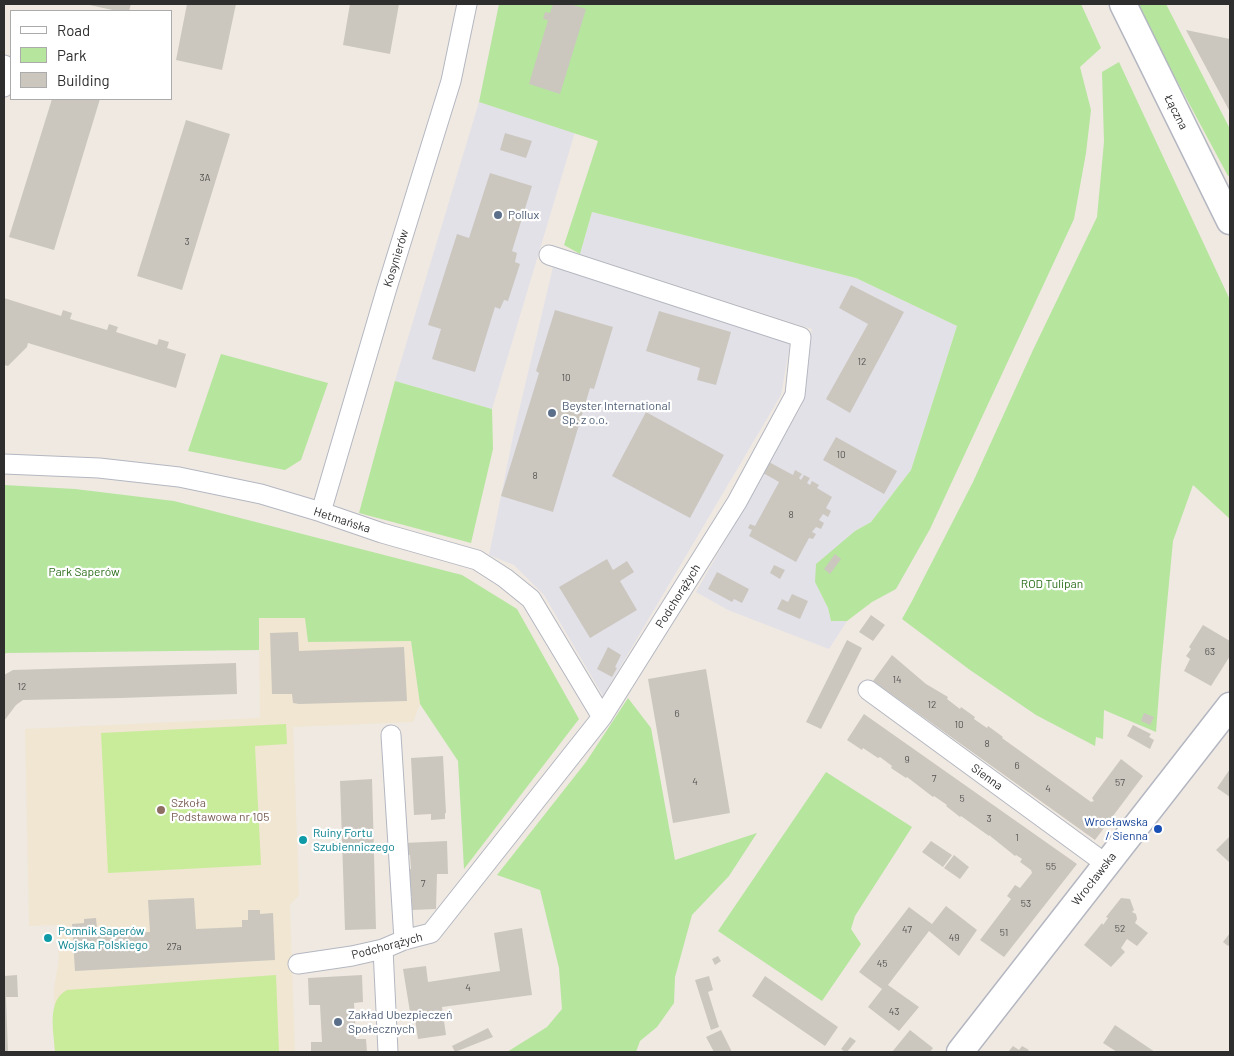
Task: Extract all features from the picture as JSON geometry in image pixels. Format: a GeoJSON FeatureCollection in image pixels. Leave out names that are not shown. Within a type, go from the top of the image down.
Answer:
{"type":"FeatureCollection","features":[{"type":"Feature","properties":{"kind":"main road","name":"Łączna"},"geometry":{"type":"LineString","coordinates":[[1123,4],[1230,220]]}},
{"type":"Feature","properties":{"kind":"main road","name":"Wrocławska"},"geometry":{"type":"LineString","coordinates":[[960,1052],[1106,864],[1229,712]]}},
{"type":"Feature","properties":{"kind":"street","name":"Kosynierów"},"geometry":{"type":"LineString","coordinates":[[321,512],[451,81],[467,4]]}},
{"type":"Feature","properties":{"kind":"street"},"geometry":{"type":"LineString","coordinates":[[4,65],[10,68],[4,87]]}},
{"type":"Feature","properties":{"kind":"street","name":"Podchorążych"},"geometry":{"type":"LineString","coordinates":[[298,964],[352,956],[432,933],[602,717],[737,502],[795,395],[801,337],[549,255]]}},
{"type":"Feature","properties":{"kind":"street","name":"Hetmańska"},"geometry":{"type":"LineString","coordinates":[[4,464],[99,468],[179,477],[261,494],[382,533],[477,560],[531,598],[602,717]]}},
{"type":"Feature","properties":{"kind":"street","name":"Sienna"},"geometry":{"type":"LineString","coordinates":[[868,690],[1106,864]]}},
{"type":"Feature","properties":{"kind":"street"},"geometry":{"type":"LineString","coordinates":[[391,734],[404,940]]}},
{"type":"Feature","properties":{"kind":"street"},"geometry":{"type":"LineString","coordinates":[[383,948],[388,1052]]}},
{"type":"Feature","properties":{"kind":"shaded area"},"geometry":{"type":"Polygon","coordinates":[[[479,102],[575,132],[492,409],[395,381],[479,102]]]}},
{"type":"Feature","properties":{"kind":"shaded area"},"geometry":{"type":"Polygon","coordinates":[[[592,212],[856,278],[957,326],[911,470],[871,522],[855,531],[815,582],[828,608],[831,621],[847,621],[829,649],[728,610],[696,592],[802,405],[812,329],[580,254],[592,212]]]}},
{"type":"Feature","properties":{"kind":"shaded area"},"geometry":{"type":"Polygon","coordinates":[[[553,267],[790,344],[781,395],[603,696],[544,595],[514,565],[489,555],[514,432],[553,267]]]}},
{"type":"Feature","properties":{"kind":"shaded area","name":"Szkoła Podstawowa nr 105"},"geometry":{"type":"Polygon","coordinates":[[[259,618],[306,618],[308,642],[411,641],[420,704],[413,722],[293,727],[299,895],[290,905],[295,1052],[55,1052],[54,989],[59,958],[57,925],[29,926],[25,729],[260,718],[259,618]]]}},
{"type":"Feature","properties":{"kind":"green space"},"geometry":{"type":"Polygon","coordinates":[[[499,4],[1081,4],[1101,48],[1080,67],[1091,110],[1086,153],[1074,219],[930,529],[896,589],[872,602],[847,621],[831,621],[828,608],[815,582],[816,564],[855,531],[871,522],[911,470],[957,326],[856,278],[592,212],[580,254],[564,245],[598,141],[479,102],[499,4]]]}},
{"type":"Feature","properties":{"kind":"green space"},"geometry":{"type":"Polygon","coordinates":[[[1139,4],[1166,4],[1230,129],[1230,175],[1228,176],[1147,25],[1139,4]]]}},
{"type":"Feature","properties":{"kind":"green space","name":"ROD Tulipan"},"geometry":{"type":"Polygon","coordinates":[[[1119,62],[1230,300],[1230,519],[1193,485],[1173,541],[1156,732],[1104,710],[1103,739],[1096,737],[1095,746],[1036,715],[970,670],[902,619],[973,482],[1033,350],[1097,217],[1104,142],[1102,72],[1119,62]]]}},
{"type":"Feature","properties":{"kind":"green space"},"geometry":{"type":"Polygon","coordinates":[[[221,354],[328,383],[301,460],[285,470],[188,451],[221,354]]]}},
{"type":"Feature","properties":{"kind":"green space"},"geometry":{"type":"Polygon","coordinates":[[[395,381],[492,409],[493,449],[471,543],[359,513],[395,381]]]}},
{"type":"Feature","properties":{"kind":"green space","name":"Park Saperów"},"geometry":{"type":"Polygon","coordinates":[[[4,485],[75,489],[174,501],[462,575],[517,609],[579,719],[464,869],[458,761],[420,704],[411,641],[308,642],[305,618],[259,618],[259,650],[6,653],[4,655],[4,485]]]}},
{"type":"Feature","properties":{"kind":"green space"},"geometry":{"type":"Polygon","coordinates":[[[628,698],[651,728],[675,860],[757,833],[729,876],[692,915],[675,977],[674,1003],[657,1027],[640,1041],[636,1052],[507,1052],[547,1027],[562,1009],[559,968],[540,890],[497,875],[586,762],[628,698]]]}},
{"type":"Feature","properties":{"kind":"green space"},"geometry":{"type":"Polygon","coordinates":[[[286,724],[287,744],[255,746],[261,865],[108,873],[101,733],[286,724]]]}},
{"type":"Feature","properties":{"kind":"green space"},"geometry":{"type":"Polygon","coordinates":[[[826,772],[912,827],[855,916],[851,929],[861,944],[822,1001],[718,931],[826,772]]]}},
{"type":"Feature","properties":{"kind":"green space"},"geometry":{"type":"Polygon","coordinates":[[[276,975],[279,1052],[55,1052],[54,1009],[60,995],[67,990],[276,975]]]}},
{"type":"Feature","properties":{"kind":"building"},"geometry":{"type":"Polygon","coordinates":[[[85,4],[131,4],[129,10],[112,10],[85,4]]]}},
{"type":"Feature","properties":{"kind":"building"},"geometry":{"type":"Polygon","coordinates":[[[187,4],[236,4],[222,70],[176,60],[187,4]]]}},
{"type":"Feature","properties":{"kind":"building"},"geometry":{"type":"Polygon","coordinates":[[[350,4],[399,4],[390,54],[343,45],[350,4]]]}},
{"type":"Feature","properties":{"kind":"building"},"geometry":{"type":"Polygon","coordinates":[[[553,4],[570,4],[586,9],[560,94],[529,84],[548,20],[543,19],[545,12],[550,13],[553,4]]]}},
{"type":"Feature","properties":{"kind":"building"},"geometry":{"type":"Polygon","coordinates":[[[1186,30],[1230,39],[1230,112],[1209,73],[1186,30]]]}},
{"type":"Feature","properties":{"kind":"building"},"geometry":{"type":"Polygon","coordinates":[[[52,100],[100,100],[54,250],[9,237],[52,100]]]}},
{"type":"Feature","properties":{"kind":"building"},"geometry":{"type":"Polygon","coordinates":[[[186,120],[230,134],[182,290],[137,276],[186,120]]]}},
{"type":"Feature","properties":{"kind":"building"},"geometry":{"type":"Polygon","coordinates":[[[505,133],[532,141],[526,158],[500,150],[505,133]]]}},
{"type":"Feature","properties":{"kind":"building"},"geometry":{"type":"Polygon","coordinates":[[[490,173],[532,186],[512,251],[517,253],[515,262],[520,264],[508,301],[504,300],[500,309],[495,307],[475,372],[432,359],[441,329],[428,325],[457,234],[469,238],[490,173]]]}},
{"type":"Feature","properties":{"kind":"building"},"geometry":{"type":"Polygon","coordinates":[[[851,285],[904,312],[850,413],[826,399],[868,324],[839,308],[851,285]]]}},
{"type":"Feature","properties":{"kind":"building"},"geometry":{"type":"Polygon","coordinates":[[[4,298],[61,316],[63,310],[72,313],[70,319],[107,330],[109,324],[118,327],[116,332],[157,345],[159,339],[169,342],[167,348],[186,354],[176,388],[28,343],[27,347],[8,366],[4,365],[4,298]]]}},
{"type":"Feature","properties":{"kind":"building"},"geometry":{"type":"Polygon","coordinates":[[[555,310],[613,327],[594,389],[590,388],[553,512],[501,496],[539,373],[536,371],[555,310]]]}},
{"type":"Feature","properties":{"kind":"building"},"geometry":{"type":"Polygon","coordinates":[[[659,311],[731,332],[716,385],[697,380],[700,368],[646,351],[659,311]]]}},
{"type":"Feature","properties":{"kind":"building"},"geometry":{"type":"Polygon","coordinates":[[[646,412],[724,455],[690,518],[612,476],[646,412]]]}},
{"type":"Feature","properties":{"kind":"building"},"geometry":{"type":"Polygon","coordinates":[[[836,437],[897,471],[884,494],[823,460],[836,437]]]}},
{"type":"Feature","properties":{"kind":"building"},"geometry":{"type":"Polygon","coordinates":[[[769,462],[793,475],[795,470],[802,474],[799,478],[801,480],[804,475],[810,478],[807,483],[810,485],[812,481],[819,485],[817,488],[832,497],[826,508],[831,511],[828,517],[823,514],[819,520],[824,523],[821,529],[816,527],[812,532],[816,534],[813,539],[809,538],[796,562],[749,536],[752,530],[748,528],[750,524],[755,526],[779,482],[763,473],[769,462]]]}},
{"type":"Feature","properties":{"kind":"building"},"geometry":{"type":"Polygon","coordinates":[[[835,554],[841,559],[830,574],[824,569],[835,554]]]}},
{"type":"Feature","properties":{"kind":"building"},"geometry":{"type":"Polygon","coordinates":[[[607,559],[613,570],[627,561],[634,572],[620,581],[637,610],[590,638],[559,587],[607,559]]]}},
{"type":"Feature","properties":{"kind":"building"},"geometry":{"type":"Polygon","coordinates":[[[774,565],[785,570],[780,579],[770,573],[774,565]]]}},
{"type":"Feature","properties":{"kind":"building"},"geometry":{"type":"Polygon","coordinates":[[[717,572],[749,589],[742,603],[734,599],[732,602],[708,589],[717,572]]]}},
{"type":"Feature","properties":{"kind":"building"},"geometry":{"type":"Polygon","coordinates":[[[792,594],[808,601],[800,619],[777,609],[782,599],[788,602],[792,594]]]}},
{"type":"Feature","properties":{"kind":"building"},"geometry":{"type":"Polygon","coordinates":[[[871,615],[885,625],[873,641],[859,632],[871,615]]]}},
{"type":"Feature","properties":{"kind":"building"},"geometry":{"type":"Polygon","coordinates":[[[1203,625],[1230,641],[1230,656],[1211,686],[1184,671],[1190,659],[1186,656],[1191,649],[1189,647],[1203,625]]]}},
{"type":"Feature","properties":{"kind":"building"},"geometry":{"type":"Polygon","coordinates":[[[298,632],[299,651],[404,647],[407,701],[299,704],[293,703],[292,694],[272,694],[270,633],[298,632]]]}},
{"type":"Feature","properties":{"kind":"building"},"geometry":{"type":"Polygon","coordinates":[[[847,640],[862,648],[821,729],[806,722],[847,640]]]}},
{"type":"Feature","properties":{"kind":"building"},"geometry":{"type":"Polygon","coordinates":[[[608,647],[621,655],[612,677],[597,669],[608,647]]]}},
{"type":"Feature","properties":{"kind":"building"},"geometry":{"type":"Polygon","coordinates":[[[892,655],[926,684],[948,697],[947,699],[960,709],[961,707],[987,728],[988,726],[1091,802],[1094,801],[1092,798],[1121,759],[1143,776],[1095,840],[873,681],[892,655]]]}},
{"type":"Feature","properties":{"kind":"building"},"geometry":{"type":"Polygon","coordinates":[[[236,663],[237,694],[23,700],[16,705],[4,721],[4,675],[13,670],[236,663]]]}},
{"type":"Feature","properties":{"kind":"building"},"geometry":{"type":"Polygon","coordinates":[[[706,669],[730,813],[673,823],[648,679],[706,669]]]}},
{"type":"Feature","properties":{"kind":"building"},"geometry":{"type":"Polygon","coordinates":[[[1144,713],[1154,717],[1150,725],[1141,721],[1144,713]]]}},
{"type":"Feature","properties":{"kind":"building"},"geometry":{"type":"Polygon","coordinates":[[[864,714],[1077,864],[1004,957],[980,940],[1011,899],[1007,896],[1015,885],[1020,888],[1032,873],[1031,870],[1020,862],[1022,859],[960,817],[947,805],[907,777],[891,768],[892,766],[880,757],[878,758],[863,748],[862,750],[847,740],[864,714]]]}},
{"type":"Feature","properties":{"kind":"building"},"geometry":{"type":"Polygon","coordinates":[[[1133,725],[1151,734],[1149,737],[1154,740],[1150,749],[1127,736],[1133,725]]]}},
{"type":"Feature","properties":{"kind":"building"},"geometry":{"type":"Polygon","coordinates":[[[443,756],[445,819],[431,820],[431,814],[414,815],[411,758],[443,756]]]}},
{"type":"Feature","properties":{"kind":"building"},"geometry":{"type":"Polygon","coordinates":[[[1230,769],[1230,797],[1217,788],[1230,769]]]}},
{"type":"Feature","properties":{"kind":"building"},"geometry":{"type":"Polygon","coordinates":[[[372,779],[376,929],[345,930],[340,781],[372,779]]]}},
{"type":"Feature","properties":{"kind":"building"},"geometry":{"type":"Polygon","coordinates":[[[1230,836],[1230,863],[1216,850],[1230,836]]]}},
{"type":"Feature","properties":{"kind":"building"},"geometry":{"type":"Polygon","coordinates":[[[447,841],[448,874],[437,874],[436,909],[412,910],[412,896],[409,896],[408,869],[411,869],[410,855],[404,855],[404,843],[447,841]]]}},
{"type":"Feature","properties":{"kind":"building"},"geometry":{"type":"Polygon","coordinates":[[[931,841],[952,855],[943,867],[922,852],[931,841]]]}},
{"type":"Feature","properties":{"kind":"building"},"geometry":{"type":"Polygon","coordinates":[[[954,855],[969,867],[960,879],[944,868],[954,855]]]}},
{"type":"Feature","properties":{"kind":"building"},"geometry":{"type":"Polygon","coordinates":[[[194,898],[196,929],[242,927],[242,920],[248,920],[248,910],[260,910],[260,914],[273,913],[275,960],[75,971],[72,924],[84,923],[84,919],[96,918],[97,928],[103,928],[103,934],[150,932],[148,900],[194,898]]]}},
{"type":"Feature","properties":{"kind":"building"},"geometry":{"type":"Polygon","coordinates":[[[1121,898],[1130,899],[1134,910],[1132,912],[1136,914],[1137,919],[1135,923],[1148,933],[1137,946],[1127,939],[1121,948],[1125,952],[1111,967],[1084,945],[1102,923],[1103,925],[1108,918],[1106,917],[1121,898]]]}},
{"type":"Feature","properties":{"kind":"building"},"geometry":{"type":"Polygon","coordinates":[[[946,906],[977,930],[959,956],[929,931],[888,985],[919,1007],[899,1031],[868,1007],[882,989],[859,972],[909,907],[932,924],[946,906]]]}},
{"type":"Feature","properties":{"kind":"building"},"geometry":{"type":"Polygon","coordinates":[[[522,928],[532,995],[442,1007],[446,1035],[418,1039],[414,1012],[410,1012],[403,969],[426,966],[428,982],[500,971],[494,933],[522,928]]]}},
{"type":"Feature","properties":{"kind":"building"},"geometry":{"type":"Polygon","coordinates":[[[1230,933],[1230,944],[1228,946],[1223,942],[1230,933]]]}},
{"type":"Feature","properties":{"kind":"building"},"geometry":{"type":"Polygon","coordinates":[[[718,956],[721,961],[715,965],[712,959],[718,956]]]}},
{"type":"Feature","properties":{"kind":"building"},"geometry":{"type":"Polygon","coordinates":[[[17,975],[18,997],[6,997],[8,1052],[4,1052],[4,976],[17,975]]]}},
{"type":"Feature","properties":{"kind":"building","name":"Zakład Ubezpieczeń Społecznych"},"geometry":{"type":"Polygon","coordinates":[[[362,975],[363,1002],[354,1003],[356,1039],[366,1039],[367,1052],[311,1052],[311,1042],[322,1042],[320,1005],[309,1005],[308,978],[362,975]]]}},
{"type":"Feature","properties":{"kind":"building"},"geometry":{"type":"Polygon","coordinates":[[[709,976],[713,990],[708,992],[719,1027],[711,1030],[695,980],[709,976]]]}},
{"type":"Feature","properties":{"kind":"building"},"geometry":{"type":"Polygon","coordinates":[[[765,976],[838,1027],[825,1046],[752,996],[765,976]]]}},
{"type":"Feature","properties":{"kind":"building"},"geometry":{"type":"Polygon","coordinates":[[[1115,1025],[1155,1052],[1117,1052],[1103,1043],[1115,1025]]]}},
{"type":"Feature","properties":{"kind":"building"},"geometry":{"type":"Polygon","coordinates":[[[488,1028],[493,1037],[455,1052],[452,1046],[488,1028]]]}},
{"type":"Feature","properties":{"kind":"building"},"geometry":{"type":"Polygon","coordinates":[[[721,1030],[732,1052],[714,1052],[706,1037],[721,1030]]]}},
{"type":"Feature","properties":{"kind":"building"},"geometry":{"type":"Polygon","coordinates":[[[910,1030],[933,1048],[930,1052],[892,1052],[910,1030]]]}},
{"type":"Feature","properties":{"kind":"building"},"geometry":{"type":"Polygon","coordinates":[[[850,1037],[856,1041],[845,1052],[841,1049],[850,1037]]]}},
{"type":"Feature","properties":{"kind":"building"},"geometry":{"type":"Polygon","coordinates":[[[1013,1046],[1019,1050],[1022,1046],[1029,1050],[1027,1052],[1008,1052],[1013,1046]]]}},
{"type":"Feature","properties":{"kind":"place","name":"Pollux"},"geometry":{"type":"Point","coordinates":[498,215]}},
{"type":"Feature","properties":{"kind":"place","name":"Beyster International Sp. z o.o."},"geometry":{"type":"Point","coordinates":[552,413]}},
{"type":"Feature","properties":{"kind":"place","name":"Szkoła Podstawowa nr 105"},"geometry":{"type":"Point","coordinates":[161,810]}},
{"type":"Feature","properties":{"kind":"place","name":"Wrocławska / Sienna"},"geometry":{"type":"Point","coordinates":[1158,829]}},
{"type":"Feature","properties":{"kind":"place","name":"Ruiny Fortu Szubienniczego"},"geometry":{"type":"Point","coordinates":[303,840]}},
{"type":"Feature","properties":{"kind":"place","name":"Pomnik Saperów Wojska Polskiego"},"geometry":{"type":"Point","coordinates":[48,938]}},
{"type":"Feature","properties":{"kind":"place","name":"Zakład Ubezpieczeń Społecznych"},"geometry":{"type":"Point","coordinates":[338,1022]}}]}
